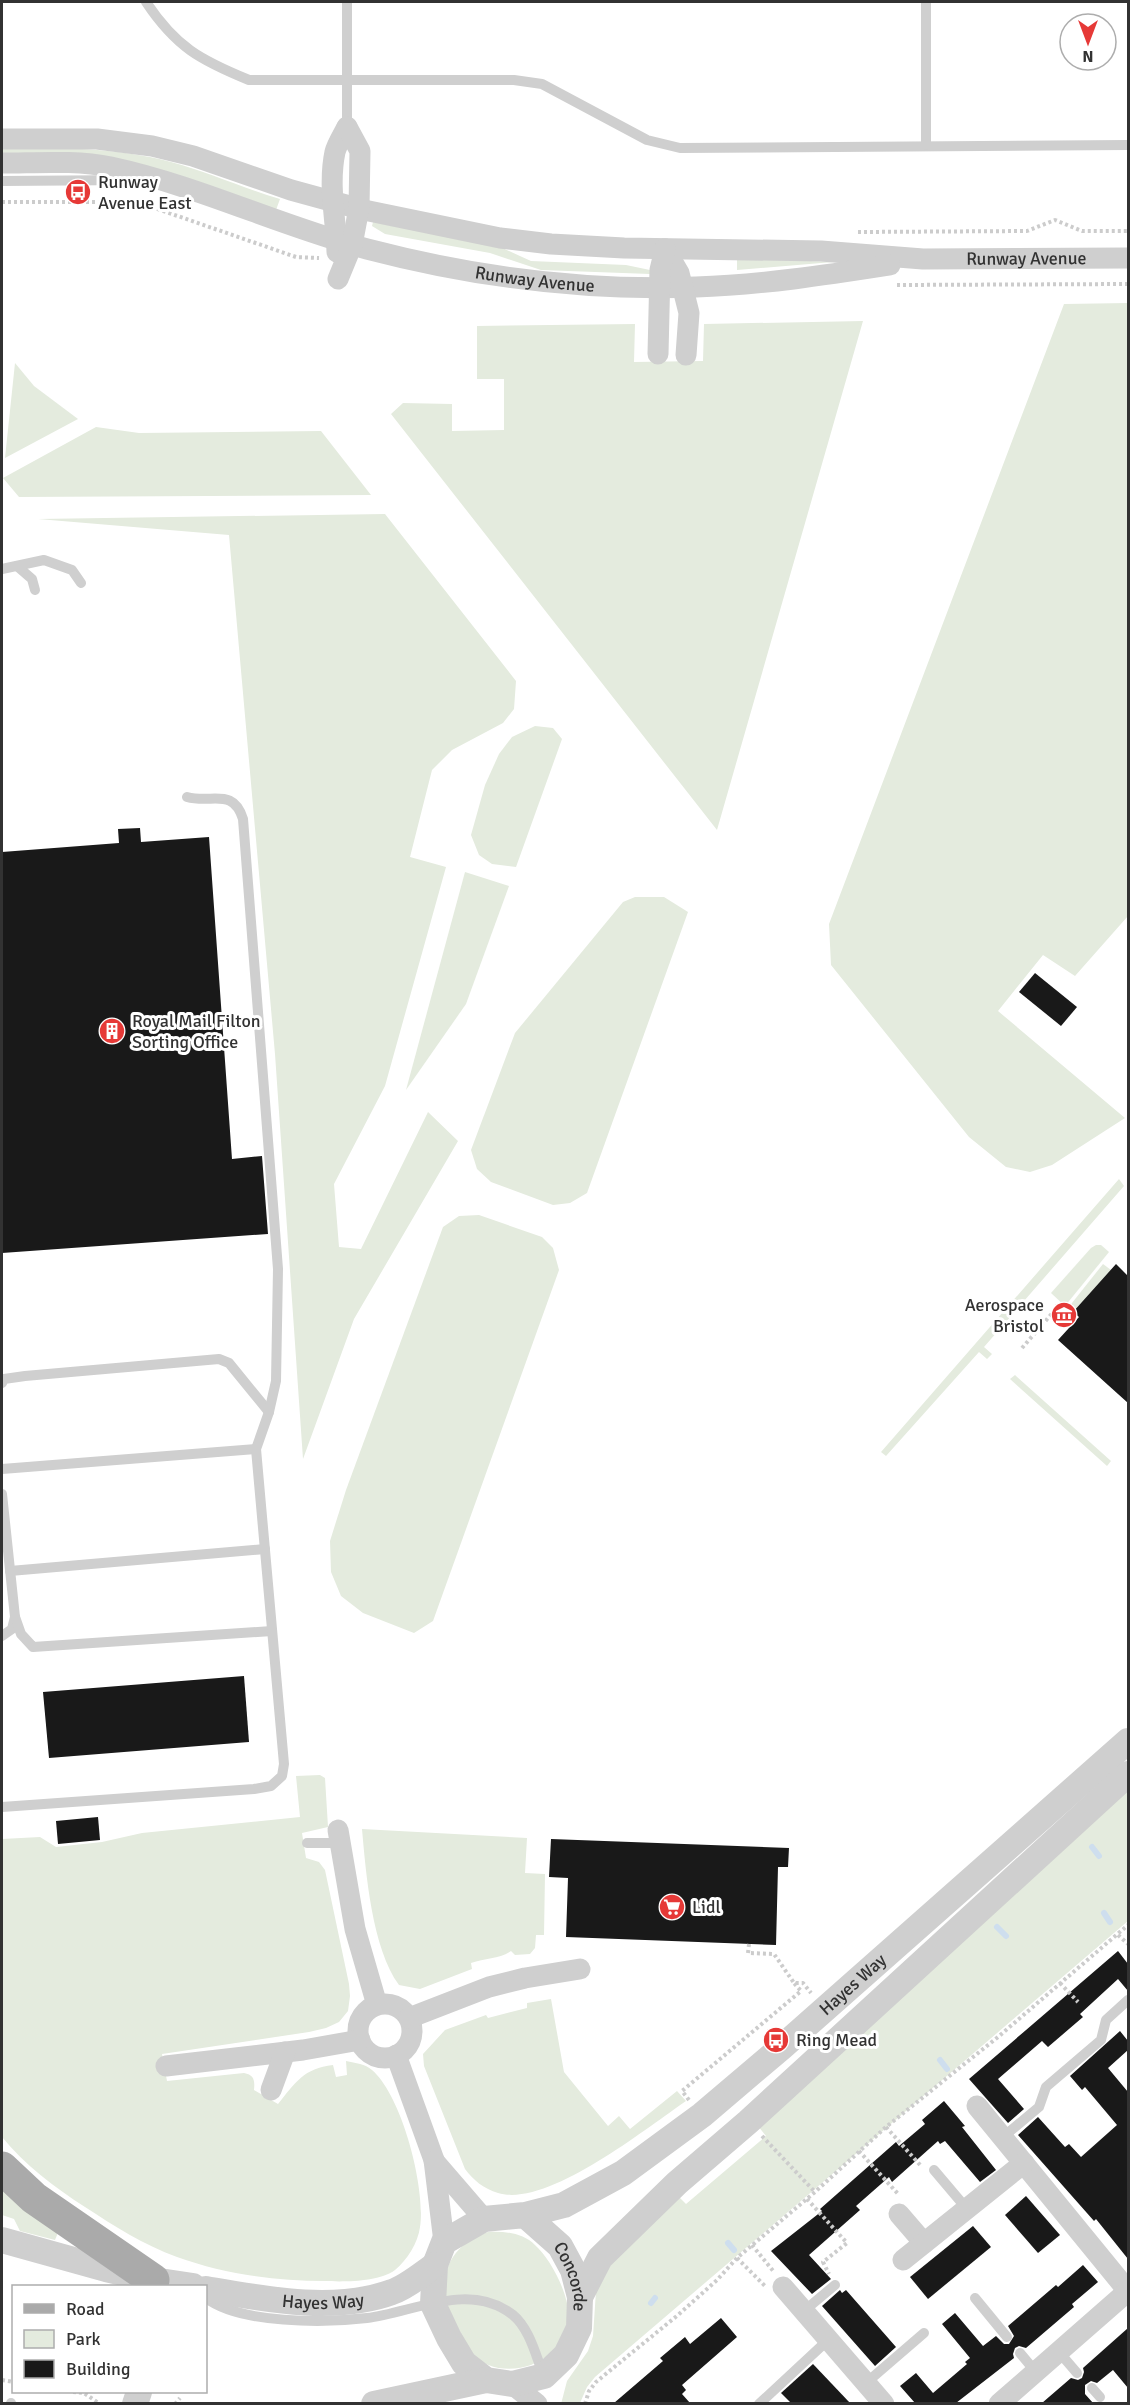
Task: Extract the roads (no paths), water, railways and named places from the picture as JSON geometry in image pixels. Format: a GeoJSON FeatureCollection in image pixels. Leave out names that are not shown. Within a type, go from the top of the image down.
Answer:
{"type":"FeatureCollection","features":[{"type":"Feature","properties":{"kind":"main road"},"geometry":{"type":"LineString","coordinates":[[2,2168],[34,2198],[154,2283]]}},
{"type":"Feature","properties":{"kind":"street"},"geometry":{"type":"LineString","coordinates":[[344,243],[333,202],[335,150],[347,127]]}},
{"type":"Feature","properties":{"kind":"street"},"geometry":{"type":"LineString","coordinates":[[344,243],[359,208],[360,151],[347,127]]}},
{"type":"Feature","properties":{"kind":"street","name":"Runway Avenue"},"geometry":{"type":"LineString","coordinates":[[2,139],[98,139],[152,146],[194,156],[333,202],[500,238],[551,244],[665,249],[821,251],[923,259],[1128,258]]}},
{"type":"Feature","properties":{"kind":"street","name":"Runway Avenue"},"geometry":{"type":"LineString","coordinates":[[2,163],[109,167],[190,189],[344,243],[424,263],[496,276],[590,285],[683,287],[827,275],[923,259]]}},
{"type":"Feature","properties":{"kind":"street"},"geometry":{"type":"LineString","coordinates":[[658,354],[659,287],[665,249]]}},
{"type":"Feature","properties":{"kind":"street"},"geometry":{"type":"LineString","coordinates":[[665,249],[679,273],[689,313],[686,355]]}},
{"type":"Feature","properties":{"kind":"street","name":"Hayes Way"},"geometry":{"type":"LineString","coordinates":[[525,2215],[564,2205],[622,2173],[702,2115],[1128,1741]]}},
{"type":"Feature","properties":{"kind":"street","name":"Hayes Way"},"geometry":{"type":"LineString","coordinates":[[580,2297],[600,2258],[677,2182],[748,2122],[1128,1774]]}},
{"type":"Feature","properties":{"kind":"street"},"geometry":{"type":"LineString","coordinates":[[339,1836],[355,1929],[377,2005]]}},
{"type":"Feature","properties":{"kind":"street"},"geometry":{"type":"LineString","coordinates":[[409,2018],[489,1987],[525,1978],[580,1969]]}},
{"type":"Feature","properties":{"kind":"street"},"geometry":{"type":"LineString","coordinates":[[390,2004],[401,2009],[409,2018],[412,2026],[409,2044],[396,2055],[385,2057],[375,2055],[366,2049],[360,2040],[360,2023],[370,2009],[377,2005],[390,2004]]}},
{"type":"Feature","properties":{"kind":"street"},"geometry":{"type":"LineString","coordinates":[[166,2066],[285,2052],[360,2040]]}},
{"type":"Feature","properties":{"kind":"street"},"geometry":{"type":"LineString","coordinates":[[271,2090],[285,2052]]}},
{"type":"Feature","properties":{"kind":"street"},"geometry":{"type":"LineString","coordinates":[[396,2055],[434,2160],[439,2254],[433,2304],[464,2363],[486,2380]]}},
{"type":"Feature","properties":{"kind":"street"},"geometry":{"type":"LineString","coordinates":[[977,2106],[1128,2291],[999,2403]]}},
{"type":"Feature","properties":{"kind":"street"},"geometry":{"type":"LineString","coordinates":[[434,2160],[484,2219]]}},
{"type":"Feature","properties":{"kind":"street"},"geometry":{"type":"LineString","coordinates":[[903,2260],[1024,2163]]}},
{"type":"Feature","properties":{"kind":"street"},"geometry":{"type":"LineString","coordinates":[[899,2214],[924,2243]]}},
{"type":"Feature","properties":{"kind":"street"},"geometry":{"type":"LineString","coordinates":[[439,2254],[484,2219],[525,2215]]}},
{"type":"Feature","properties":{"kind":"street","name":"Concorde"},"geometry":{"type":"LineString","coordinates":[[486,2380],[512,2384],[544,2376],[566,2355],[579,2328],[580,2297],[573,2270],[560,2246],[525,2215]]}},
{"type":"Feature","properties":{"kind":"street"},"geometry":{"type":"LineString","coordinates":[[2,2240],[154,2283],[179,2285]]}},
{"type":"Feature","properties":{"kind":"street","name":"Hayes Way"},"geometry":{"type":"LineString","coordinates":[[207,2289],[285,2301],[348,2302],[394,2292],[439,2254]]}},
{"type":"Feature","properties":{"kind":"street"},"geometry":{"type":"LineString","coordinates":[[783,2287],[884,2403]]}},
{"type":"Feature","properties":{"kind":"street"},"geometry":{"type":"LineString","coordinates":[[544,2376],[549,2403]]}},
{"type":"Feature","properties":{"kind":"street"},"geometry":{"type":"LineString","coordinates":[[374,2403],[486,2380]]}},
{"type":"Feature","properties":{"kind":"street"},"geometry":{"type":"LineString","coordinates":[[512,2384],[537,2403]]}},
{"type":"Feature","properties":{"kind":"lane"},"geometry":{"type":"LineString","coordinates":[[146,2],[173,38],[210,64],[249,80],[514,80],[542,84],[647,140],[680,148],[1128,145]]}},
{"type":"Feature","properties":{"kind":"lane"},"geometry":{"type":"LineString","coordinates":[[347,2],[347,127]]}},
{"type":"Feature","properties":{"kind":"lane"},"geometry":{"type":"LineString","coordinates":[[926,2],[926,145]]}},
{"type":"Feature","properties":{"kind":"lane","name":"Runway Avenue"},"geometry":{"type":"LineString","coordinates":[[2,181],[157,180]]}},
{"type":"Feature","properties":{"kind":"lane"},"geometry":{"type":"LineString","coordinates":[[2,569],[44,560],[72,570],[81,583]]}},
{"type":"Feature","properties":{"kind":"lane"},"geometry":{"type":"LineString","coordinates":[[17,566],[32,579],[35,590]]}},
{"type":"Feature","properties":{"kind":"lane"},"geometry":{"type":"LineString","coordinates":[[2,1807],[254,1789],[271,1786],[282,1776],[284,1764],[256,1449],[269,1412],[276,1381],[278,1269],[243,819],[240,809],[231,801],[221,798],[188,797]]}},
{"type":"Feature","properties":{"kind":"lane"},"geometry":{"type":"LineString","coordinates":[[2,1383],[4,1380],[25,1376],[219,1359],[229,1363],[269,1412]]}},
{"type":"Feature","properties":{"kind":"lane"},"geometry":{"type":"LineString","coordinates":[[2,1469],[256,1449]]}},
{"type":"Feature","properties":{"kind":"lane"},"geometry":{"type":"LineString","coordinates":[[2,1494],[15,1617],[21,1634],[33,1647],[272,1631]]}},
{"type":"Feature","properties":{"kind":"lane"},"geometry":{"type":"LineString","coordinates":[[10,1571],[264,1549]]}},
{"type":"Feature","properties":{"kind":"lane"},"geometry":{"type":"LineString","coordinates":[[2,1636],[12,1629],[15,1617]]}},
{"type":"Feature","properties":{"kind":"lane"},"geometry":{"type":"LineString","coordinates":[[307,1843],[339,1836]]}},
{"type":"Feature","properties":{"kind":"lane"},"geometry":{"type":"LineString","coordinates":[[1003,2138],[1039,2107],[1046,2087],[1101,2040],[1106,2020],[1128,2000]]}},
{"type":"Feature","properties":{"kind":"lane"},"geometry":{"type":"LineString","coordinates":[[934,2170],[967,2209]]}},
{"type":"Feature","properties":{"kind":"lane"},"geometry":{"type":"LineString","coordinates":[[804,2311],[835,2285]]}},
{"type":"Feature","properties":{"kind":"lane"},"geometry":{"type":"LineString","coordinates":[[207,2299],[216,2307],[264,2318],[317,2322],[368,2318],[462,2298],[492,2303],[514,2316],[528,2336],[544,2376]]}},
{"type":"Feature","properties":{"kind":"lane"},"geometry":{"type":"LineString","coordinates":[[975,2298],[1008,2337]]}},
{"type":"Feature","properties":{"kind":"lane"},"geometry":{"type":"LineString","coordinates":[[866,2383],[924,2333]]}},
{"type":"Feature","properties":{"kind":"lane"},"geometry":{"type":"LineString","coordinates":[[759,2403],[828,2340]]}},
{"type":"Feature","properties":{"kind":"lane"},"geometry":{"type":"LineString","coordinates":[[1059,2352],[1077,2373]]}},
{"type":"Feature","properties":{"kind":"lane"},"geometry":{"type":"LineString","coordinates":[[1020,2353],[1035,2371]]}},
{"type":"Feature","properties":{"kind":"lane"},"geometry":{"type":"LineString","coordinates":[[1092,2388],[1100,2397]]}},
{"type":"Feature","properties":{"kind":"waterway"},"geometry":{"type":"LineString","coordinates":[[1092,1847],[1099,1856]]}},
{"type":"Feature","properties":{"kind":"waterway"},"geometry":{"type":"LineString","coordinates":[[1104,1913],[1110,1922]]}},
{"type":"Feature","properties":{"kind":"waterway"},"geometry":{"type":"LineString","coordinates":[[997,1927],[1006,1936]]}},
{"type":"Feature","properties":{"kind":"waterway"},"geometry":{"type":"LineString","coordinates":[[940,2060],[947,2069]]}},
{"type":"Feature","properties":{"kind":"waterway"},"geometry":{"type":"LineString","coordinates":[[728,2243],[734,2250]]}},
{"type":"Feature","properties":{"kind":"waterway"},"geometry":{"type":"LineString","coordinates":[[651,2303],[655,2298]]}},
{"type":"Feature","properties":{"kind":"place","name":"Runway Avenue East"},"geometry":{"type":"Point","coordinates":[78,192]}},
{"type":"Feature","properties":{"kind":"place","name":"Royal Mail Filton Sorting Office"},"geometry":{"type":"Point","coordinates":[112,1031]}},
{"type":"Feature","properties":{"kind":"place","name":"Aerospace Bristol"},"geometry":{"type":"Point","coordinates":[1064,1315]}},
{"type":"Feature","properties":{"kind":"place","name":"Lidl"},"geometry":{"type":"Point","coordinates":[672,1907]}},
{"type":"Feature","properties":{"kind":"place","name":"Ring Mead"},"geometry":{"type":"Point","coordinates":[776,2040]}}]}
